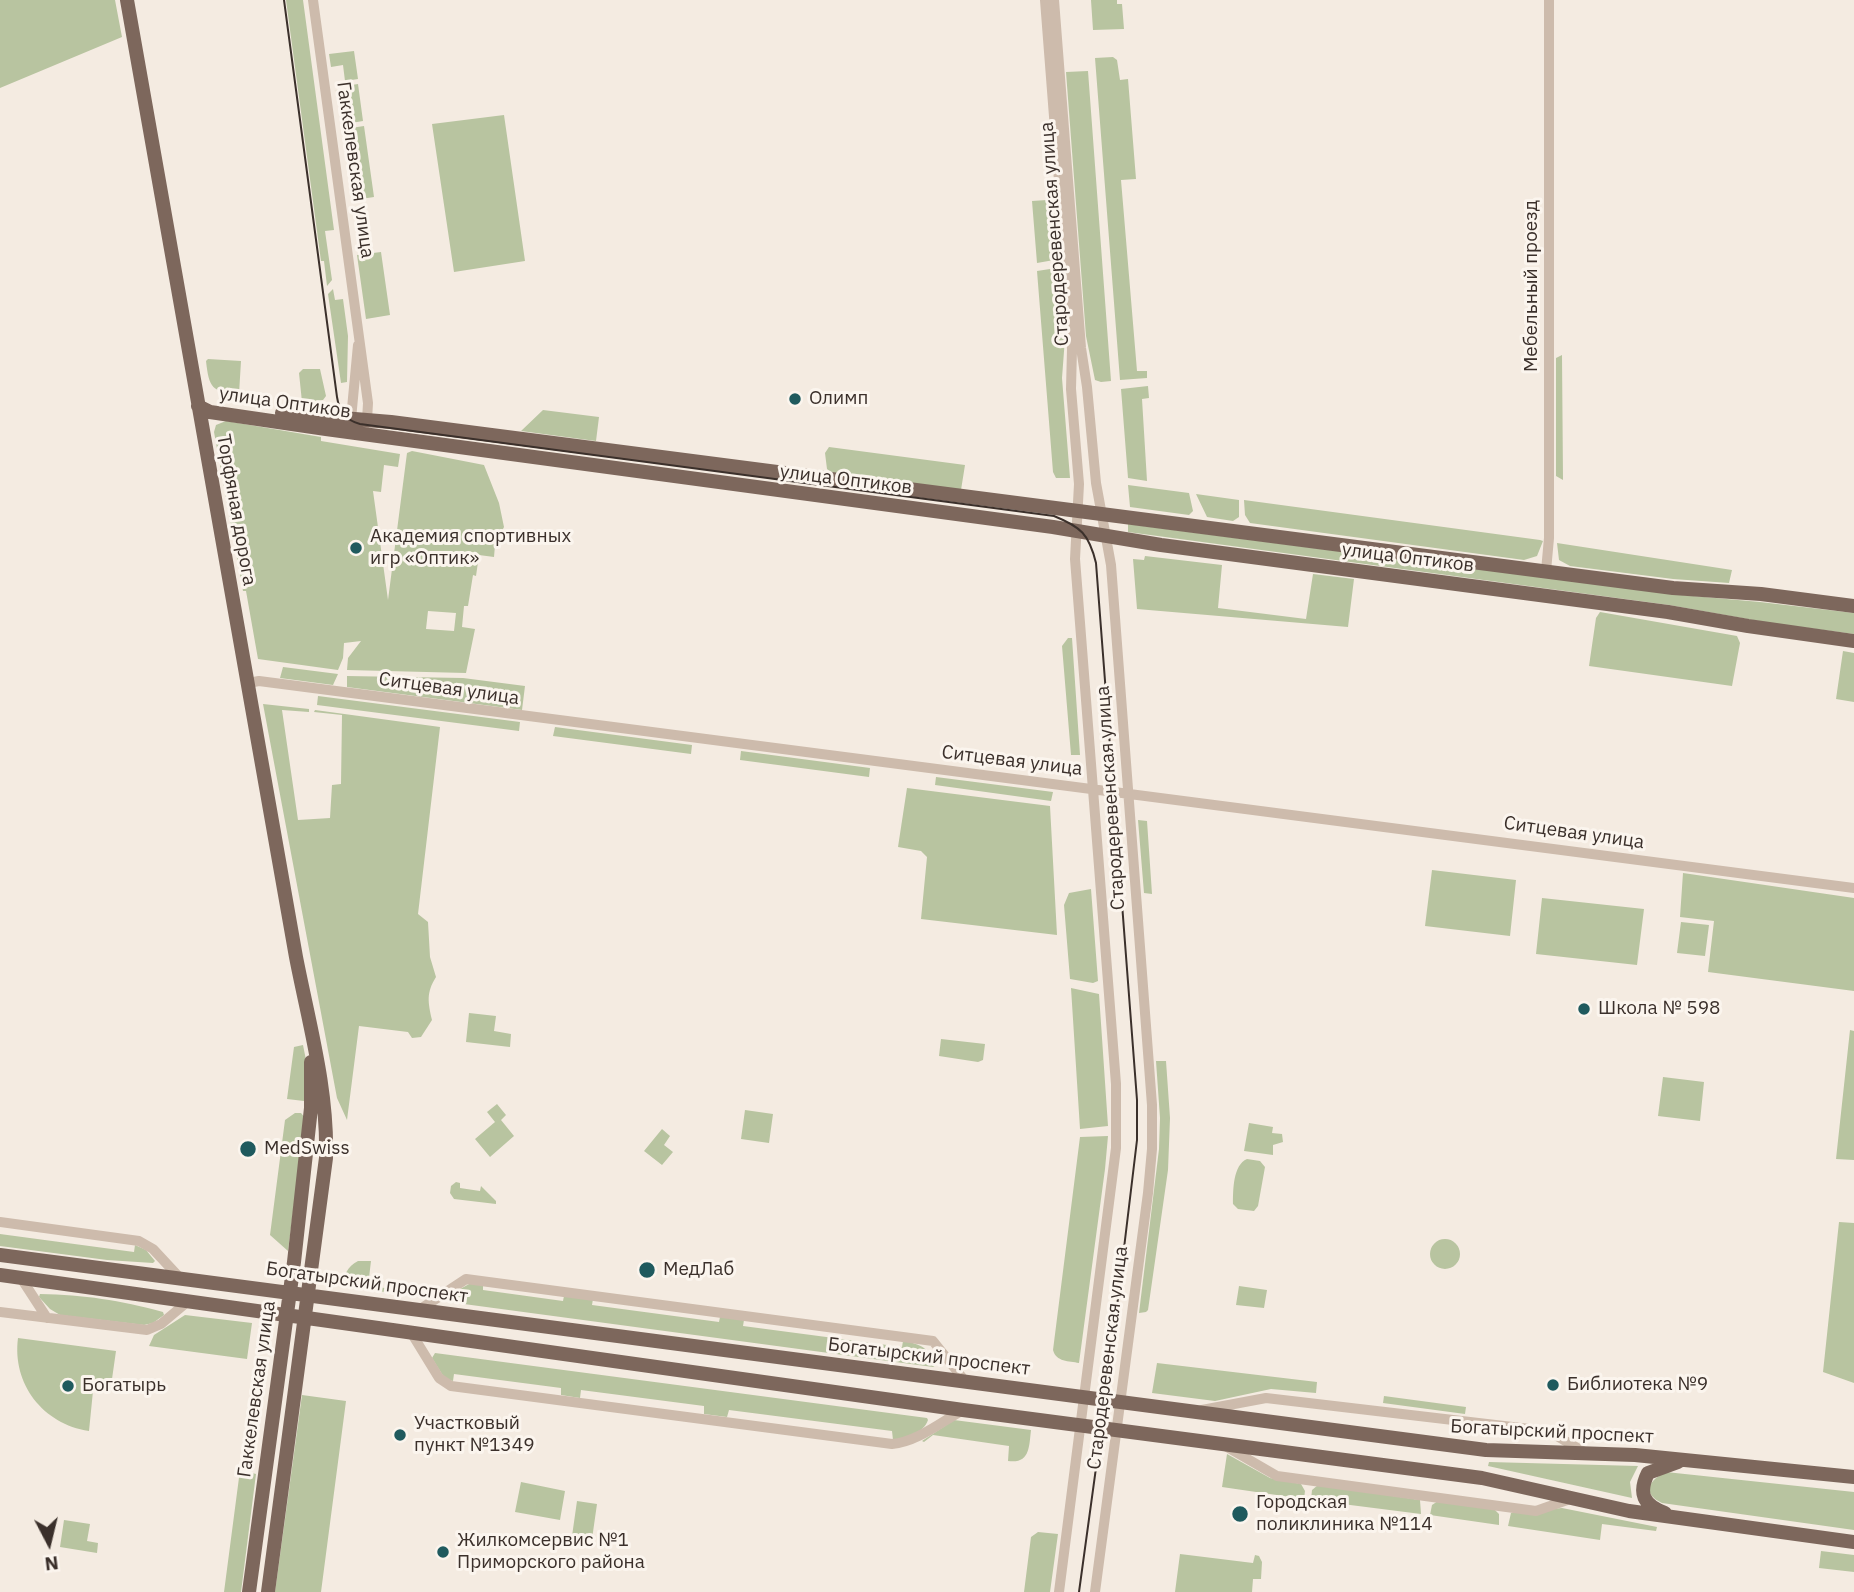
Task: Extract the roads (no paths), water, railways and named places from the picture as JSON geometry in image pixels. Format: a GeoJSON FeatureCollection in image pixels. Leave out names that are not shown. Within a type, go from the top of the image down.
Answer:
{"type":"FeatureCollection","features":[{"type":"Feature","properties":{"kind":"main road","name":"Торфяная дорога"},"geometry":{"type":"LineString","coordinates":[[127,0],[324,1097],[326,1158]]}},
{"type":"Feature","properties":{"kind":"main road","name":"улица Оптиков"},"geometry":{"type":"LineString","coordinates":[[198,406],[210,404],[367,420],[1673,588],[1761,594],[1854,606]]}},
{"type":"Feature","properties":{"kind":"main road","name":"улица Оптиков"},"geometry":{"type":"LineString","coordinates":[[198,406],[210,412],[1668,612],[1854,641]]}},
{"type":"Feature","properties":{"kind":"main road","name":"Торфяная дорога"},"geometry":{"type":"LineString","coordinates":[[310,1027],[311,1108]]}},
{"type":"Feature","properties":{"kind":"main road","name":"Гаккелевская улица"},"geometry":{"type":"LineString","coordinates":[[249,1592],[311,1108]]}},
{"type":"Feature","properties":{"kind":"main road","name":"Гаккелевская улица"},"geometry":{"type":"LineString","coordinates":[[268,1592],[326,1158]]}},
{"type":"Feature","properties":{"kind":"main road","name":"Богатырский проспект"},"geometry":{"type":"LineString","coordinates":[[0,1255],[1486,1450],[1635,1455],[1854,1477]]}},
{"type":"Feature","properties":{"kind":"main road"},"geometry":{"type":"LineString","coordinates":[[0,1275],[963,1410],[1482,1478],[1522,1485],[1570,1499],[1680,1519],[1854,1542]]}},
{"type":"Feature","properties":{"kind":"main road"},"geometry":{"type":"LineString","coordinates":[[1680,1519],[1654,1509],[1643,1496],[1642,1485],[1648,1473],[1661,1466],[1686,1460]]}},
{"type":"Feature","properties":{"kind":"street","name":"Гаккелевская улица"},"geometry":{"type":"LineString","coordinates":[[313,0],[368,403],[367,420]]}},
{"type":"Feature","properties":{"kind":"street","name":"Стародеревенская улица"},"geometry":{"type":"LineString","coordinates":[[1045,0],[1072,349],[1071,388],[1079,484],[1075,559],[1116,1084],[1116,1149],[1059,1592]]}},
{"type":"Feature","properties":{"kind":"street","name":"Стародеревенская улица"},"geometry":{"type":"LineString","coordinates":[[1055,0],[1081,348],[1096,483],[1111,565],[1152,1105],[1152,1149],[1096,1592]]}},
{"type":"Feature","properties":{"kind":"street","name":"Мебельный проезд"},"geometry":{"type":"LineString","coordinates":[[1546,571],[1549,538],[1549,0]]}},
{"type":"Feature","properties":{"kind":"street","name":"Гаккелевская улица"},"geometry":{"type":"LineString","coordinates":[[351,419],[358,345]]}},
{"type":"Feature","properties":{"kind":"street"},"geometry":{"type":"LineString","coordinates":[[351,419],[359,433],[367,420]]}},
{"type":"Feature","properties":{"kind":"street","name":"Ситцевая улица"},"geometry":{"type":"LineString","coordinates":[[248,683],[276,683],[1854,888]]}},
{"type":"Feature","properties":{"kind":"street"},"geometry":{"type":"LineString","coordinates":[[0,1222],[139,1241],[153,1249],[179,1277]]}},
{"type":"Feature","properties":{"kind":"street"},"geometry":{"type":"LineString","coordinates":[[21,1278],[47,1318]]}},
{"type":"Feature","properties":{"kind":"street"},"geometry":{"type":"LineString","coordinates":[[419,1310],[466,1279],[933,1340],[965,1381]]}},
{"type":"Feature","properties":{"kind":"street"},"geometry":{"type":"LineString","coordinates":[[0,1312],[147,1330],[161,1324],[186,1303]]}},
{"type":"Feature","properties":{"kind":"street"},"geometry":{"type":"LineString","coordinates":[[412,1334],[439,1378],[451,1386],[892,1444],[909,1441],[963,1410]]}},
{"type":"Feature","properties":{"kind":"street"},"geometry":{"type":"LineString","coordinates":[[1195,1412],[1259,1398],[1279,1399],[1550,1432],[1588,1454]]}},
{"type":"Feature","properties":{"kind":"street"},"geometry":{"type":"LineString","coordinates":[[1219,1442],[1277,1476],[1536,1511],[1570,1499]]}},
{"type":"Feature","properties":{"kind":"tram line"},"geometry":{"type":"LineString","coordinates":[[284,0],[337,397],[348,418],[360,424],[1054,516],[1071,524],[1087,538],[1096,563],[1137,1100],[1137,1140],[1079,1592]]}},
{"type":"Feature","properties":{"kind":"place","name":"Олимп"},"geometry":{"type":"Point","coordinates":[795,399]}},
{"type":"Feature","properties":{"kind":"place","name":"Академия спортивных игр «Оптик»"},"geometry":{"type":"Point","coordinates":[356,548]}},
{"type":"Feature","properties":{"kind":"place","name":"Школа № 598"},"geometry":{"type":"Point","coordinates":[1584,1009]}},
{"type":"Feature","properties":{"kind":"place","name":"MedSwiss"},"geometry":{"type":"Point","coordinates":[248,1149]}},
{"type":"Feature","properties":{"kind":"place","name":"МедЛаб"},"geometry":{"type":"Point","coordinates":[647,1270]}},
{"type":"Feature","properties":{"kind":"place","name":"Библиотека №9"},"geometry":{"type":"Point","coordinates":[1553,1385]}},
{"type":"Feature","properties":{"kind":"place","name":"Богатырь"},"geometry":{"type":"Point","coordinates":[68,1386]}},
{"type":"Feature","properties":{"kind":"place","name":"Участковый пункт №1349"},"geometry":{"type":"Point","coordinates":[400,1435]}},
{"type":"Feature","properties":{"kind":"place","name":"Городская поликлиника №114"},"geometry":{"type":"Point","coordinates":[1240,1514]}},
{"type":"Feature","properties":{"kind":"place","name":"Жилкомсервис №1 Приморского района"},"geometry":{"type":"Point","coordinates":[443,1552]}}]}
